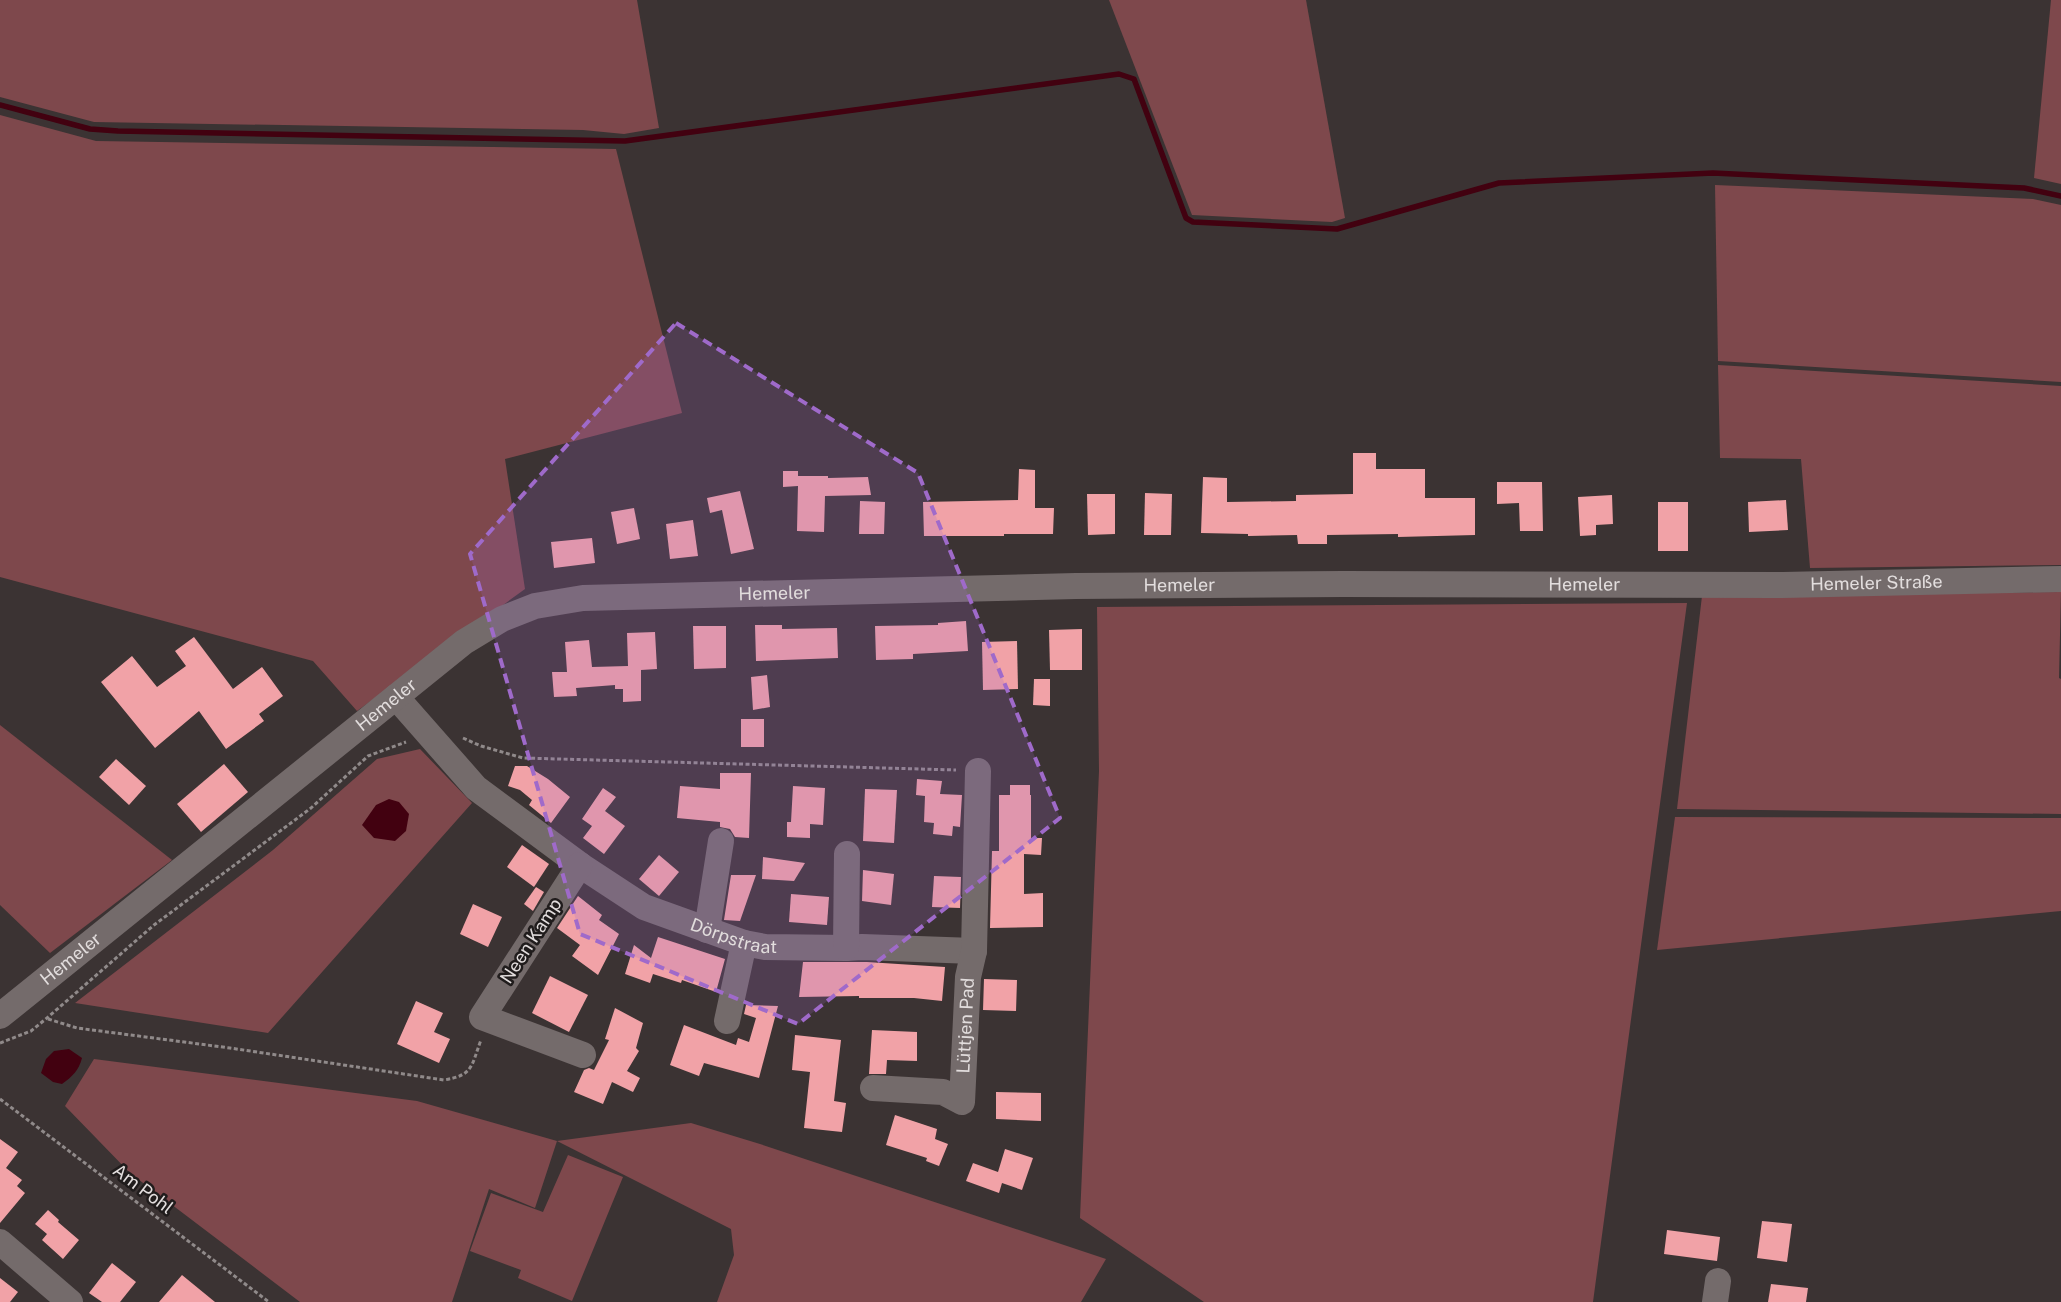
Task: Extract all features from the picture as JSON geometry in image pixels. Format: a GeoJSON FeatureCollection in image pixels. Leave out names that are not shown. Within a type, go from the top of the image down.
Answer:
{"type":"FeatureCollection","features":[{"type":"Feature","properties":{"kind":"street","name":"Hemeler Straße"},"geometry":{"type":"LineString","coordinates":[[1690,586],[2061,580]]}},
{"type":"Feature","properties":{"kind":"street","name":"Hemeler"},"geometry":{"type":"LineString","coordinates":[[0,1016],[464,642],[502,619],[535,606],[583,598],[1095,586],[1343,584],[1690,586]]}},
{"type":"Feature","properties":{"kind":"street","name":"Dörpstraat"},"geometry":{"type":"LineString","coordinates":[[396,697],[476,788],[580,865],[644,907],[744,943],[765,947],[862,947],[974,951]]}},
{"type":"Feature","properties":{"kind":"street"},"geometry":{"type":"LineString","coordinates":[[974,951],[978,771]]}},
{"type":"Feature","properties":{"kind":"street"},"geometry":{"type":"LineString","coordinates":[[707,930],[720,841]]}},
{"type":"Feature","properties":{"kind":"street"},"geometry":{"type":"LineString","coordinates":[[846,948],[847,854]]}},
{"type":"Feature","properties":{"kind":"street","name":"Neen Kamp"},"geometry":{"type":"LineString","coordinates":[[482,1017],[580,865]]}},
{"type":"Feature","properties":{"kind":"street"},"geometry":{"type":"LineString","coordinates":[[727,1021],[744,943]]}},
{"type":"Feature","properties":{"kind":"street","name":"Lüttjen Pad"},"geometry":{"type":"LineString","coordinates":[[873,1088],[944,1092],[962,1102],[968,977],[974,951]]}},
{"type":"Feature","properties":{"kind":"street"},"geometry":{"type":"LineString","coordinates":[[482,1017],[582,1055]]}},
{"type":"Feature","properties":{"kind":"street"},"geometry":{"type":"LineString","coordinates":[[0,1242],[70,1302]]}},
{"type":"Feature","properties":{"kind":"path"},"geometry":{"type":"LineString","coordinates":[[0,1043],[31,1031],[48,1018],[154,925],[311,808],[368,756],[400,743],[415,741],[426,730]]}},
{"type":"Feature","properties":{"kind":"path"},"geometry":{"type":"LineString","coordinates":[[458,736],[481,746],[523,758],[978,771]]}},
{"type":"Feature","properties":{"kind":"path"},"geometry":{"type":"LineString","coordinates":[[48,1018],[77,1028],[230,1048],[444,1080],[461,1077],[469,1070],[481,1040],[482,1017]]}},
{"type":"Feature","properties":{"kind":"path","name":"Am Pohl"},"geometry":{"type":"LineString","coordinates":[[0,1098],[268,1302]]}},
{"type":"Feature","properties":{"kind":"highlighted area"},"geometry":{"type":"Polygon","coordinates":[[[676,323],[918,473],[1060,818],[798,1024],[580,934],[470,554],[676,323]]]}},
{"type":"Feature","properties":{"kind":"shaded area"},"geometry":{"type":"Polygon","coordinates":[[[0,0],[637,0],[659,128],[624,134],[583,130],[94,122],[0,97],[0,0]]]}},
{"type":"Feature","properties":{"kind":"shaded area"},"geometry":{"type":"Polygon","coordinates":[[[1109,0],[1306,0],[1345,218],[1332,222],[1192,215],[1109,0]]]}},
{"type":"Feature","properties":{"kind":"shaded area"},"geometry":{"type":"Polygon","coordinates":[[[2051,0],[2061,0],[2061,184],[2034,178],[2051,0]]]}},
{"type":"Feature","properties":{"kind":"shaded area"},"geometry":{"type":"Polygon","coordinates":[[[0,115],[96,141],[616,149],[682,413],[505,459],[525,589],[357,711],[313,661],[0,577],[0,115]]]}},
{"type":"Feature","properties":{"kind":"shaded area"},"geometry":{"type":"Polygon","coordinates":[[[1715,185],[2033,199],[2061,205],[2061,382],[1718,361],[1715,185]]]}},
{"type":"Feature","properties":{"kind":"shaded area"},"geometry":{"type":"Polygon","coordinates":[[[1718,365],[2061,386],[2061,565],[1810,568],[1801,459],[1720,458],[1718,365]]]}},
{"type":"Feature","properties":{"kind":"shaded area"},"geometry":{"type":"Polygon","coordinates":[[[2061,592],[2059,678],[2061,679],[2061,814],[1677,809],[1702,596],[2061,592]]]}},
{"type":"Feature","properties":{"kind":"shaded area"},"geometry":{"type":"Polygon","coordinates":[[[1687,603],[1593,1302],[1204,1302],[1080,1218],[1099,771],[1097,607],[1687,603]]]}},
{"type":"Feature","properties":{"kind":"shaded area"},"geometry":{"type":"Polygon","coordinates":[[[0,725],[172,860],[50,953],[0,905],[0,725]]]}},
{"type":"Feature","properties":{"kind":"shaded area"},"geometry":{"type":"Polygon","coordinates":[[[420,749],[472,803],[268,1033],[75,1003],[273,850],[377,759],[420,749]]]}},
{"type":"Feature","properties":{"kind":"shaded area"},"geometry":{"type":"Polygon","coordinates":[[[389,799],[399,802],[409,814],[406,831],[395,841],[374,838],[362,825],[376,805],[389,799]]]}},
{"type":"Feature","properties":{"kind":"shaded area"},"geometry":{"type":"Polygon","coordinates":[[[1675,817],[2061,818],[2061,911],[1657,950],[1675,817]]]}},
{"type":"Feature","properties":{"kind":"shaded area"},"geometry":{"type":"Polygon","coordinates":[[[69,1049],[82,1058],[77,1070],[69,1079],[62,1084],[53,1082],[41,1073],[46,1059],[54,1051],[69,1049]]]}},
{"type":"Feature","properties":{"kind":"shaded area"},"geometry":{"type":"Polygon","coordinates":[[[94,1059],[417,1101],[557,1141],[535,1208],[489,1189],[452,1302],[300,1302],[130,1173],[65,1106],[94,1059]]]}},
{"type":"Feature","properties":{"kind":"shaded area"},"geometry":{"type":"Polygon","coordinates":[[[691,1123],[760,1144],[1106,1259],[1081,1302],[717,1302],[734,1255],[731,1229],[557,1141],[691,1123]]]}},
{"type":"Feature","properties":{"kind":"shaded area"},"geometry":{"type":"Polygon","coordinates":[[[568,1155],[623,1177],[572,1301],[518,1278],[521,1270],[470,1251],[491,1193],[543,1212],[568,1155]]]}},
{"type":"Feature","properties":{"kind":"building"},"geometry":{"type":"Polygon","coordinates":[[[1353,453],[1376,453],[1376,469],[1425,469],[1425,498],[1475,498],[1475,535],[1398,537],[1398,534],[1327,535],[1327,544],[1298,544],[1297,535],[1248,536],[1248,534],[1201,533],[1203,477],[1227,478],[1227,502],[1296,501],[1296,495],[1353,494],[1353,453]]]}},
{"type":"Feature","properties":{"kind":"building"},"geometry":{"type":"Polygon","coordinates":[[[1019,469],[1035,470],[1035,508],[1054,508],[1053,534],[924,536],[923,502],[1018,500],[1019,469]]]}},
{"type":"Feature","properties":{"kind":"building"},"geometry":{"type":"Polygon","coordinates":[[[783,471],[798,471],[798,476],[828,476],[828,478],[868,477],[871,495],[825,496],[824,532],[797,531],[798,486],[783,487],[783,471]]]}},
{"type":"Feature","properties":{"kind":"building"},"geometry":{"type":"Polygon","coordinates":[[[1497,482],[1542,482],[1543,531],[1520,531],[1519,503],[1497,504],[1497,482]]]}},
{"type":"Feature","properties":{"kind":"building"},"geometry":{"type":"Polygon","coordinates":[[[740,491],[754,549],[731,554],[722,510],[710,513],[707,498],[740,491]]]}},
{"type":"Feature","properties":{"kind":"building"},"geometry":{"type":"Polygon","coordinates":[[[1145,493],[1172,494],[1171,535],[1144,535],[1145,493]]]}},
{"type":"Feature","properties":{"kind":"building"},"geometry":{"type":"Polygon","coordinates":[[[1087,494],[1115,494],[1115,534],[1088,535],[1087,494]]]}},
{"type":"Feature","properties":{"kind":"building"},"geometry":{"type":"Polygon","coordinates":[[[1612,495],[1613,524],[1596,525],[1596,535],[1580,536],[1578,497],[1612,495]]]}},
{"type":"Feature","properties":{"kind":"building"},"geometry":{"type":"Polygon","coordinates":[[[1786,500],[1788,530],[1749,532],[1748,502],[1786,500]]]}},
{"type":"Feature","properties":{"kind":"building"},"geometry":{"type":"Polygon","coordinates":[[[860,501],[885,502],[884,534],[859,534],[860,501]]]}},
{"type":"Feature","properties":{"kind":"building"},"geometry":{"type":"Polygon","coordinates":[[[1658,502],[1688,502],[1688,551],[1658,551],[1658,502]]]}},
{"type":"Feature","properties":{"kind":"building"},"geometry":{"type":"Polygon","coordinates":[[[634,508],[640,539],[617,544],[611,512],[634,508]]]}},
{"type":"Feature","properties":{"kind":"building"},"geometry":{"type":"Polygon","coordinates":[[[693,520],[698,556],[670,559],[666,524],[693,520]]]}},
{"type":"Feature","properties":{"kind":"building"},"geometry":{"type":"Polygon","coordinates":[[[592,538],[595,563],[554,568],[551,542],[592,538]]]}},
{"type":"Feature","properties":{"kind":"building"},"geometry":{"type":"Polygon","coordinates":[[[966,621],[968,651],[913,654],[913,659],[876,660],[875,626],[938,625],[938,623],[966,621]]]}},
{"type":"Feature","properties":{"kind":"building"},"geometry":{"type":"Polygon","coordinates":[[[755,625],[782,625],[782,629],[837,628],[838,658],[756,661],[755,625]]]}},
{"type":"Feature","properties":{"kind":"building"},"geometry":{"type":"Polygon","coordinates":[[[693,626],[726,626],[726,668],[694,669],[693,626]]]}},
{"type":"Feature","properties":{"kind":"building"},"geometry":{"type":"Polygon","coordinates":[[[1082,629],[1082,670],[1050,670],[1049,630],[1082,629]]]}},
{"type":"Feature","properties":{"kind":"building"},"geometry":{"type":"Polygon","coordinates":[[[655,632],[657,669],[641,670],[641,701],[623,702],[623,689],[615,689],[615,685],[576,688],[577,696],[554,697],[552,672],[567,672],[565,642],[589,640],[592,667],[628,666],[627,633],[655,632]]]}},
{"type":"Feature","properties":{"kind":"building"},"geometry":{"type":"Polygon","coordinates":[[[194,637],[233,689],[262,667],[283,696],[259,714],[264,721],[226,749],[199,711],[155,748],[101,682],[132,656],[157,687],[186,666],[175,651],[194,637]]]}},
{"type":"Feature","properties":{"kind":"building"},"geometry":{"type":"Polygon","coordinates":[[[1017,641],[1018,689],[983,690],[982,642],[1017,641]]]}},
{"type":"Feature","properties":{"kind":"building"},"geometry":{"type":"Polygon","coordinates":[[[767,675],[770,707],[753,710],[751,677],[767,675]]]}},
{"type":"Feature","properties":{"kind":"building"},"geometry":{"type":"Polygon","coordinates":[[[1034,679],[1050,679],[1050,706],[1033,705],[1034,679]]]}},
{"type":"Feature","properties":{"kind":"building"},"geometry":{"type":"Polygon","coordinates":[[[741,719],[764,719],[764,747],[741,747],[741,719]]]}},
{"type":"Feature","properties":{"kind":"building"},"geometry":{"type":"Polygon","coordinates":[[[116,759],[146,786],[129,805],[99,777],[116,759]]]}},
{"type":"Feature","properties":{"kind":"building"},"geometry":{"type":"Polygon","coordinates":[[[224,764],[248,792],[201,832],[177,804],[224,764]]]}},
{"type":"Feature","properties":{"kind":"building"},"geometry":{"type":"Polygon","coordinates":[[[515,766],[527,766],[548,779],[570,797],[551,823],[529,805],[532,800],[520,790],[508,786],[515,766]]]}},
{"type":"Feature","properties":{"kind":"building"},"geometry":{"type":"Polygon","coordinates":[[[720,773],[751,773],[749,838],[735,837],[730,829],[720,827],[720,822],[677,818],[680,786],[720,789],[720,773]]]}},
{"type":"Feature","properties":{"kind":"building"},"geometry":{"type":"Polygon","coordinates":[[[917,779],[942,781],[940,794],[962,795],[960,827],[953,826],[952,836],[933,834],[934,823],[924,822],[925,796],[916,795],[917,779]]]}},
{"type":"Feature","properties":{"kind":"building"},"geometry":{"type":"Polygon","coordinates":[[[1010,785],[1030,785],[1031,838],[1042,838],[1041,855],[1024,854],[1024,894],[1043,893],[1043,927],[990,928],[992,851],[999,851],[999,795],[1010,795],[1010,785]]]}},
{"type":"Feature","properties":{"kind":"building"},"geometry":{"type":"Polygon","coordinates":[[[793,786],[825,788],[823,825],[810,824],[810,838],[787,837],[787,822],[791,822],[793,786]]]}},
{"type":"Feature","properties":{"kind":"building"},"geometry":{"type":"Polygon","coordinates":[[[603,788],[616,797],[605,811],[625,826],[604,854],[583,838],[592,826],[582,819],[603,788]]]}},
{"type":"Feature","properties":{"kind":"building"},"geometry":{"type":"Polygon","coordinates":[[[865,789],[897,790],[894,843],[863,841],[865,789]]]}},
{"type":"Feature","properties":{"kind":"building"},"geometry":{"type":"Polygon","coordinates":[[[522,845],[549,864],[534,887],[507,867],[522,845]]]}},
{"type":"Feature","properties":{"kind":"building"},"geometry":{"type":"Polygon","coordinates":[[[659,855],[679,872],[659,896],[639,879],[659,855]]]}},
{"type":"Feature","properties":{"kind":"building"},"geometry":{"type":"Polygon","coordinates":[[[763,857],[805,863],[794,881],[762,879],[763,857]]]}},
{"type":"Feature","properties":{"kind":"building"},"geometry":{"type":"Polygon","coordinates":[[[863,870],[894,874],[891,905],[862,901],[863,870]]]}},
{"type":"Feature","properties":{"kind":"building"},"geometry":{"type":"Polygon","coordinates":[[[731,875],[756,875],[740,921],[724,920],[731,875]]]}},
{"type":"Feature","properties":{"kind":"building"},"geometry":{"type":"Polygon","coordinates":[[[934,876],[961,877],[960,908],[932,907],[934,876]]]}},
{"type":"Feature","properties":{"kind":"building"},"geometry":{"type":"Polygon","coordinates":[[[536,887],[544,892],[533,911],[524,904],[536,887]]]}},
{"type":"Feature","properties":{"kind":"building"},"geometry":{"type":"Polygon","coordinates":[[[791,894],[829,897],[827,925],[789,922],[791,894]]]}},
{"type":"Feature","properties":{"kind":"building"},"geometry":{"type":"Polygon","coordinates":[[[578,896],[602,915],[599,920],[619,934],[598,975],[572,956],[580,945],[557,928],[578,896]]]}},
{"type":"Feature","properties":{"kind":"building"},"geometry":{"type":"Polygon","coordinates":[[[473,904],[502,917],[488,947],[460,934],[473,904]]]}},
{"type":"Feature","properties":{"kind":"building"},"geometry":{"type":"Polygon","coordinates":[[[658,937],[725,959],[716,992],[682,980],[681,983],[653,974],[650,983],[625,974],[634,945],[651,958],[658,937]]]}},
{"type":"Feature","properties":{"kind":"building"},"geometry":{"type":"Polygon","coordinates":[[[803,962],[867,962],[945,967],[942,1001],[914,998],[859,998],[859,996],[799,997],[803,962]]]}},
{"type":"Feature","properties":{"kind":"building"},"geometry":{"type":"Polygon","coordinates":[[[550,976],[588,995],[569,1032],[532,1013],[550,976]]]}},
{"type":"Feature","properties":{"kind":"building"},"geometry":{"type":"Polygon","coordinates":[[[984,979],[1017,980],[1016,1011],[983,1010],[984,979]]]}},
{"type":"Feature","properties":{"kind":"building"},"geometry":{"type":"Polygon","coordinates":[[[416,1001],[443,1013],[434,1032],[450,1039],[439,1063],[397,1044],[416,1001]]]}},
{"type":"Feature","properties":{"kind":"building"},"geometry":{"type":"Polygon","coordinates":[[[746,1005],[778,1006],[759,1078],[704,1063],[699,1076],[670,1065],[684,1025],[736,1045],[738,1038],[749,1042],[756,1018],[744,1014],[746,1005]]]}},
{"type":"Feature","properties":{"kind":"building"},"geometry":{"type":"Polygon","coordinates":[[[615,1008],[643,1023],[636,1048],[639,1051],[627,1071],[640,1078],[633,1092],[612,1082],[603,1104],[574,1092],[584,1070],[589,1068],[594,1070],[609,1040],[605,1039],[615,1008]]]}},
{"type":"Feature","properties":{"kind":"building"},"geometry":{"type":"Polygon","coordinates":[[[872,1030],[917,1032],[917,1061],[887,1060],[886,1074],[869,1074],[872,1030]]]}},
{"type":"Feature","properties":{"kind":"building"},"geometry":{"type":"Polygon","coordinates":[[[795,1035],[841,1040],[834,1101],[846,1103],[842,1132],[804,1128],[810,1072],[792,1070],[795,1035]]]}},
{"type":"Feature","properties":{"kind":"building"},"geometry":{"type":"Polygon","coordinates":[[[996,1092],[1041,1093],[1041,1121],[996,1119],[996,1092]]]}},
{"type":"Feature","properties":{"kind":"building"},"geometry":{"type":"Polygon","coordinates":[[[895,1115],[937,1129],[935,1139],[948,1144],[939,1166],[926,1161],[927,1158],[886,1145],[895,1115]]]}},
{"type":"Feature","properties":{"kind":"building"},"geometry":{"type":"Polygon","coordinates":[[[0,1139],[18,1152],[6,1168],[22,1180],[17,1186],[25,1193],[0,1223],[0,1139]]]}},
{"type":"Feature","properties":{"kind":"building"},"geometry":{"type":"Polygon","coordinates":[[[1005,1149],[1033,1158],[1022,1190],[1002,1183],[999,1193],[966,1181],[973,1163],[998,1172],[1005,1149]]]}},
{"type":"Feature","properties":{"kind":"building"},"geometry":{"type":"Polygon","coordinates":[[[48,1210],[59,1220],[58,1222],[79,1240],[63,1259],[42,1240],[47,1234],[35,1224],[48,1210]]]}},
{"type":"Feature","properties":{"kind":"building"},"geometry":{"type":"Polygon","coordinates":[[[1762,1221],[1792,1224],[1787,1262],[1757,1258],[1762,1221]]]}},
{"type":"Feature","properties":{"kind":"building"},"geometry":{"type":"Polygon","coordinates":[[[1667,1230],[1720,1237],[1717,1261],[1664,1254],[1667,1230]]]}},
{"type":"Feature","properties":{"kind":"building"},"geometry":{"type":"Polygon","coordinates":[[[112,1263],[136,1282],[120,1302],[102,1302],[89,1293],[112,1263]]]}},
{"type":"Feature","properties":{"kind":"building"},"geometry":{"type":"Polygon","coordinates":[[[182,1275],[215,1302],[159,1302],[182,1275]]]}},
{"type":"Feature","properties":{"kind":"building"},"geometry":{"type":"Polygon","coordinates":[[[0,1278],[18,1292],[10,1302],[0,1302],[0,1278]]]}},
{"type":"Feature","properties":{"kind":"building"},"geometry":{"type":"Polygon","coordinates":[[[1771,1284],[1808,1288],[1806,1302],[1768,1302],[1771,1284]]]}},
{"type":"Feature","properties":{"kind":"waterway"},"geometry":{"type":"LineString","coordinates":[[0,105],[90,129],[118,131],[625,141],[1119,74],[1134,79],[1186,218],[1193,222],[1337,229],[1499,183],[1713,173],[2024,188],[2061,196]]}}]}
